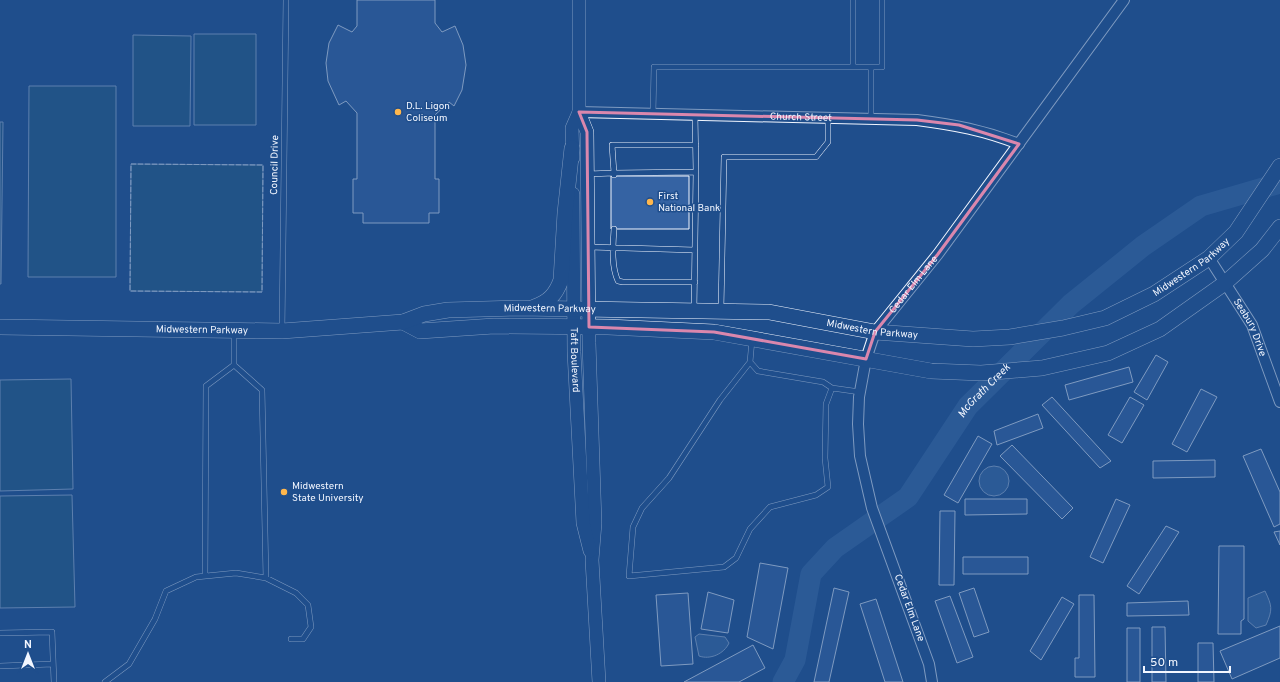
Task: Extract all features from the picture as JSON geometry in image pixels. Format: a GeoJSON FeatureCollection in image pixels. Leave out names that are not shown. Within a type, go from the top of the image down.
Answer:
{"type":"FeatureCollection","features":[{"type":"Feature","properties":{"kind":"main road"},"geometry":{"type":"LineString","coordinates":[[531,308],[541,305],[550,299],[557,290],[561,280],[565,213],[572,148]]}},
{"type":"Feature","properties":{"kind":"main road","name":"Midwestern Parkway"},"geometry":{"type":"LineString","coordinates":[[0,327],[234,331],[282,330],[403,322],[424,314],[448,310],[485,308],[574,308],[768,312],[875,332],[973,339],[1010,337],[1063,328],[1105,318],[1154,294],[1208,258],[1236,232],[1280,166]]}},
{"type":"Feature","properties":{"kind":"main road","name":"Midwestern Parkway"},"geometry":{"type":"LineString","coordinates":[[403,322],[420,331],[494,326],[574,326],[714,332],[931,371],[981,373],[1042,368],[1108,354],[1160,329],[1225,283],[1262,250],[1280,227]]}},
{"type":"Feature","properties":{"kind":"street","name":"Taft Boulevard"},"geometry":{"type":"LineString","coordinates":[[580,0],[579,112],[587,132],[589,327],[595,523],[592,560],[599,682]]}},
{"type":"Feature","properties":{"kind":"street","name":"Cedar Elm Lane"},"geometry":{"type":"LineString","coordinates":[[932,682],[929,664],[872,508],[860,456],[858,424],[860,392],[866,359],[875,332],[938,254],[1124,0]]}},
{"type":"Feature","properties":{"kind":"street","name":"Taft Boulevard"},"geometry":{"type":"LineString","coordinates":[[579,112],[572,128],[574,326],[583,523],[592,560]]}},
{"type":"Feature","properties":{"kind":"street","name":"Church Street"},"geometry":{"type":"LineString","coordinates":[[579,112],[917,120],[959,125],[991,133],[1019,144]]}},
{"type":"Feature","properties":{"kind":"street","name":"Seabury Drive"},"geometry":{"type":"LineString","coordinates":[[1208,258],[1252,325],[1280,402]]}},
{"type":"Feature","properties":{"kind":"lane","name":"Council Drive"},"geometry":{"type":"LineString","coordinates":[[282,330],[286,0]]}},
{"type":"Feature","properties":{"kind":"lane"},"geometry":{"type":"LineString","coordinates":[[853,0],[854,67]]}},
{"type":"Feature","properties":{"kind":"lane"},"geometry":{"type":"LineString","coordinates":[[653,113],[654,67],[882,67],[882,0]]}},
{"type":"Feature","properties":{"kind":"lane"},"geometry":{"type":"LineString","coordinates":[[871,67],[871,119]]}},
{"type":"Feature","properties":{"kind":"lane"},"geometry":{"type":"LineString","coordinates":[[694,311],[696,172],[695,114]]}},
{"type":"Feature","properties":{"kind":"lane"},"geometry":{"type":"LineString","coordinates":[[721,312],[724,157],[816,157],[828,142],[828,118]]}},
{"type":"Feature","properties":{"kind":"lane"},"geometry":{"type":"LineString","coordinates":[[614,175],[612,145],[696,145]]}},
{"type":"Feature","properties":{"kind":"lane"},"geometry":{"type":"LineString","coordinates":[[588,174],[614,175],[696,172]]}},
{"type":"Feature","properties":{"kind":"lane"},"geometry":{"type":"LineString","coordinates":[[614,229],[613,248],[615,276],[618,281],[695,282]]}},
{"type":"Feature","properties":{"kind":"lane"},"geometry":{"type":"LineString","coordinates":[[589,247],[695,250]]}},
{"type":"Feature","properties":{"kind":"lane"},"geometry":{"type":"LineString","coordinates":[[234,331],[234,365],[262,390],[266,578]]}},
{"type":"Feature","properties":{"kind":"lane"},"geometry":{"type":"LineString","coordinates":[[752,339],[750,362],[720,400],[669,478],[642,508],[633,527],[629,576],[724,567],[736,558],[750,529],[770,507],[816,495],[828,487],[825,458],[826,404],[832,388]]}},
{"type":"Feature","properties":{"kind":"lane"},"geometry":{"type":"LineString","coordinates":[[750,362],[758,371],[823,382],[832,388],[860,392]]}},
{"type":"Feature","properties":{"kind":"lane"},"geometry":{"type":"LineString","coordinates":[[206,576],[206,386],[234,365]]}},
{"type":"Feature","properties":{"kind":"lane"},"geometry":{"type":"LineString","coordinates":[[105,682],[129,664],[154,618],[166,591],[196,577],[236,573],[266,578],[296,592],[308,605],[311,627],[303,639],[291,639]]}},
{"type":"Feature","properties":{"kind":"lane"},"geometry":{"type":"LineString","coordinates":[[0,632],[52,632],[54,682]]}},
{"type":"Feature","properties":{"kind":"lane"},"geometry":{"type":"LineString","coordinates":[[0,666],[53,664]]}},
{"type":"Feature","properties":{"kind":"highlighted area"},"geometry":{"type":"Polygon","coordinates":[[[579,112],[917,120],[959,125],[1019,144],[938,254],[875,332],[866,359],[714,332],[589,327],[587,132],[579,112]]]}},
{"type":"Feature","properties":{"kind":"shaded area"},"geometry":{"type":"Polygon","coordinates":[[[194,34],[256,34],[256,125],[194,125],[194,34]]]}},
{"type":"Feature","properties":{"kind":"shaded area"},"geometry":{"type":"Polygon","coordinates":[[[133,35],[191,36],[190,126],[133,126],[133,35]]]}},
{"type":"Feature","properties":{"kind":"shaded area"},"geometry":{"type":"Polygon","coordinates":[[[29,86],[116,86],[116,277],[28,277],[29,86]]]}},
{"type":"Feature","properties":{"kind":"shaded area"},"geometry":{"type":"Polygon","coordinates":[[[0,122],[3,122],[1,284],[0,284],[0,122]]]}},
{"type":"Feature","properties":{"kind":"shaded area"},"geometry":{"type":"Polygon","coordinates":[[[131,164],[263,165],[262,292],[130,291],[131,164]]]}},
{"type":"Feature","properties":{"kind":"shaded area"},"geometry":{"type":"Polygon","coordinates":[[[71,379],[73,489],[0,491],[0,380],[71,379]]]}},
{"type":"Feature","properties":{"kind":"shaded area"},"geometry":{"type":"Polygon","coordinates":[[[994,466],[1005,470],[1009,481],[1005,492],[994,496],[983,492],[979,481],[983,470],[994,466]]]}},
{"type":"Feature","properties":{"kind":"shaded area"},"geometry":{"type":"Polygon","coordinates":[[[72,495],[75,607],[0,608],[0,496],[72,495]]]}},
{"type":"Feature","properties":{"kind":"shaded area"},"geometry":{"type":"Polygon","coordinates":[[[1265,591],[1269,600],[1271,611],[1266,625],[1256,628],[1248,621],[1248,598],[1265,591]]]}},
{"type":"Feature","properties":{"kind":"shaded area"},"geometry":{"type":"Polygon","coordinates":[[[699,634],[725,637],[729,643],[724,650],[712,657],[699,656],[695,637],[699,634]]]}},
{"type":"Feature","properties":{"kind":"building","name":"D.L. Ligon Coliseum"},"geometry":{"type":"Polygon","coordinates":[[[357,0],[435,0],[435,23],[442,32],[455,26],[463,45],[466,65],[462,90],[454,106],[449,102],[435,115],[435,179],[439,179],[439,213],[429,213],[429,223],[363,223],[363,213],[353,213],[353,179],[357,179],[357,113],[346,101],[339,105],[328,81],[326,63],[329,43],[338,25],[352,32],[357,26],[357,0]]]}},
{"type":"Feature","properties":{"kind":"building","name":"First National Bank"},"geometry":{"type":"Polygon","coordinates":[[[611,176],[689,176],[689,229],[611,229],[611,176]]]}},
{"type":"Feature","properties":{"kind":"building"},"geometry":{"type":"Polygon","coordinates":[[[1156,355],[1168,362],[1147,400],[1134,392],[1156,355]]]}},
{"type":"Feature","properties":{"kind":"building"},"geometry":{"type":"Polygon","coordinates":[[[1129,367],[1133,382],[1069,400],[1065,385],[1129,367]]]}},
{"type":"Feature","properties":{"kind":"building"},"geometry":{"type":"Polygon","coordinates":[[[1201,389],[1217,397],[1187,452],[1172,444],[1201,389]]]}},
{"type":"Feature","properties":{"kind":"building"},"geometry":{"type":"Polygon","coordinates":[[[1052,397],[1111,461],[1100,468],[1042,405],[1052,397]]]}},
{"type":"Feature","properties":{"kind":"building"},"geometry":{"type":"Polygon","coordinates":[[[1130,397],[1144,405],[1122,443],[1108,435],[1130,397]]]}},
{"type":"Feature","properties":{"kind":"building"},"geometry":{"type":"Polygon","coordinates":[[[1038,414],[1043,428],[997,445],[994,431],[1038,414]]]}},
{"type":"Feature","properties":{"kind":"building"},"geometry":{"type":"Polygon","coordinates":[[[978,436],[992,444],[958,503],[944,495],[978,436]]]}},
{"type":"Feature","properties":{"kind":"building"},"geometry":{"type":"Polygon","coordinates":[[[1012,445],[1073,508],[1062,519],[1000,456],[1012,445]]]}},
{"type":"Feature","properties":{"kind":"building"},"geometry":{"type":"Polygon","coordinates":[[[1261,449],[1280,492],[1280,524],[1274,527],[1243,456],[1261,449]]]}},
{"type":"Feature","properties":{"kind":"building"},"geometry":{"type":"Polygon","coordinates":[[[1215,460],[1215,477],[1153,478],[1153,461],[1215,460]]]}},
{"type":"Feature","properties":{"kind":"building"},"geometry":{"type":"Polygon","coordinates":[[[965,499],[1027,499],[1027,514],[965,515],[965,499]]]}},
{"type":"Feature","properties":{"kind":"building"},"geometry":{"type":"Polygon","coordinates":[[[1116,499],[1130,505],[1103,563],[1090,557],[1116,499]]]}},
{"type":"Feature","properties":{"kind":"building"},"geometry":{"type":"Polygon","coordinates":[[[940,511],[955,511],[954,585],[939,585],[940,511]]]}},
{"type":"Feature","properties":{"kind":"building"},"geometry":{"type":"Polygon","coordinates":[[[1166,526],[1179,532],[1139,594],[1127,586],[1166,526]]]}},
{"type":"Feature","properties":{"kind":"building"},"geometry":{"type":"Polygon","coordinates":[[[1280,531],[1280,545],[1274,532],[1280,531]]]}},
{"type":"Feature","properties":{"kind":"building"},"geometry":{"type":"Polygon","coordinates":[[[1219,546],[1244,546],[1244,619],[1241,621],[1241,634],[1218,634],[1219,546]]]}},
{"type":"Feature","properties":{"kind":"building"},"geometry":{"type":"Polygon","coordinates":[[[963,557],[1028,557],[1028,574],[963,574],[963,557]]]}},
{"type":"Feature","properties":{"kind":"building"},"geometry":{"type":"Polygon","coordinates":[[[760,563],[788,568],[773,649],[747,637],[760,563]]]}},
{"type":"Feature","properties":{"kind":"building"},"geometry":{"type":"Polygon","coordinates":[[[834,588],[849,592],[829,682],[814,682],[834,588]]]}},
{"type":"Feature","properties":{"kind":"building"},"geometry":{"type":"Polygon","coordinates":[[[974,588],[989,632],[974,637],[959,593],[974,588]]]}},
{"type":"Feature","properties":{"kind":"building"},"geometry":{"type":"Polygon","coordinates":[[[708,592],[734,600],[728,633],[701,629],[708,592]]]}},
{"type":"Feature","properties":{"kind":"building"},"geometry":{"type":"Polygon","coordinates":[[[688,593],[693,664],[661,666],[656,595],[688,593]]]}},
{"type":"Feature","properties":{"kind":"building"},"geometry":{"type":"Polygon","coordinates":[[[1079,595],[1094,595],[1095,677],[1075,677],[1075,658],[1079,658],[1079,595]]]}},
{"type":"Feature","properties":{"kind":"building"},"geometry":{"type":"Polygon","coordinates":[[[950,596],[973,657],[957,663],[935,601],[950,596]]]}},
{"type":"Feature","properties":{"kind":"building"},"geometry":{"type":"Polygon","coordinates":[[[1062,597],[1074,604],[1041,660],[1030,651],[1062,597]]]}},
{"type":"Feature","properties":{"kind":"building"},"geometry":{"type":"Polygon","coordinates":[[[876,599],[903,682],[885,682],[860,604],[876,599]]]}},
{"type":"Feature","properties":{"kind":"building"},"geometry":{"type":"Polygon","coordinates":[[[1188,601],[1189,615],[1127,616],[1127,603],[1188,601]]]}},
{"type":"Feature","properties":{"kind":"building"},"geometry":{"type":"Polygon","coordinates":[[[1280,626],[1280,658],[1232,679],[1220,651],[1280,626]]]}},
{"type":"Feature","properties":{"kind":"building"},"geometry":{"type":"Polygon","coordinates":[[[1152,627],[1165,627],[1166,682],[1152,682],[1152,627]]]}},
{"type":"Feature","properties":{"kind":"building"},"geometry":{"type":"Polygon","coordinates":[[[1127,628],[1140,628],[1140,682],[1127,682],[1127,628]]]}},
{"type":"Feature","properties":{"kind":"building"},"geometry":{"type":"Polygon","coordinates":[[[1198,643],[1213,643],[1214,682],[1198,682],[1198,643]]]}},
{"type":"Feature","properties":{"kind":"building"},"geometry":{"type":"Polygon","coordinates":[[[753,645],[765,668],[739,682],[684,682],[753,645]]]}},
{"type":"Feature","properties":{"kind":"waterway","name":"McGrath Creek"},"geometry":{"type":"LineString","coordinates":[[783,682],[795,660],[811,574],[835,548],[908,497],[968,406],[1071,304],[1143,246],[1201,206],[1280,183]]}},
{"type":"Feature","properties":{"kind":"fence"},"geometry":{"type":"LineString","coordinates":[[131,164],[263,165],[262,292],[130,291],[131,164]]}},
{"type":"Feature","properties":{"kind":"place","name":"D.L. Ligon Coliseum"},"geometry":{"type":"Point","coordinates":[398,112]}},
{"type":"Feature","properties":{"kind":"place","name":"First National Bank"},"geometry":{"type":"Point","coordinates":[650,202]}},
{"type":"Feature","properties":{"kind":"place","name":"Midwestern State University"},"geometry":{"type":"Point","coordinates":[284,492]}}]}
